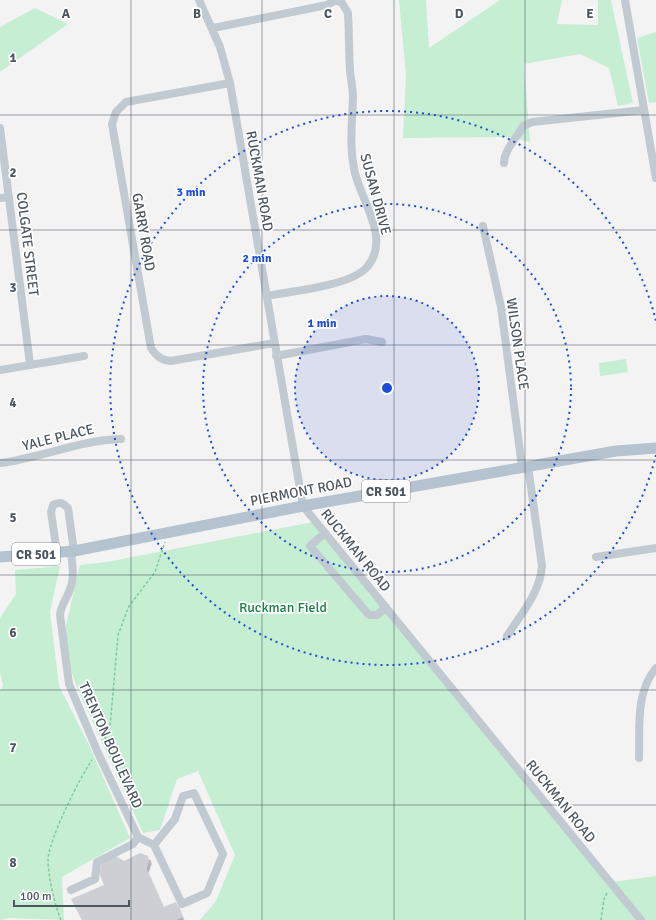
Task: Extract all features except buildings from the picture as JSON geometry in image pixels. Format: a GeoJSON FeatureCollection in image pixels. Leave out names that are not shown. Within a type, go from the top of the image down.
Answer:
{"type":"FeatureCollection","features":[{"type":"Feature","properties":{"kind":"main road","name":"PIERMONT ROAD"},"geometry":{"type":"LineString","coordinates":[[0,557],[72,551],[303,506],[616,451],[656,448]]}},
{"type":"Feature","properties":{"kind":"street","name":"RUCKMAN ROAD"},"geometry":{"type":"LineString","coordinates":[[199,0],[213,28],[230,84],[303,506],[641,920]]}},
{"type":"Feature","properties":{"kind":"street"},"geometry":{"type":"LineString","coordinates":[[213,28],[327,5],[337,0]]}},
{"type":"Feature","properties":{"kind":"street","name":"SUSAN DRIVE"},"geometry":{"type":"LineString","coordinates":[[267,296],[348,280],[362,272],[368,266],[376,250],[376,232],[355,175],[352,161],[351,142],[353,96],[348,13],[342,3],[337,0]]}},
{"type":"Feature","properties":{"kind":"street"},"geometry":{"type":"LineString","coordinates":[[625,0],[656,178]]}},
{"type":"Feature","properties":{"kind":"street","name":"GARRY ROAD"},"geometry":{"type":"LineString","coordinates":[[230,84],[126,102],[116,112],[112,124],[151,348],[154,353],[158,357],[171,361],[274,343]]}},
{"type":"Feature","properties":{"kind":"street"},"geometry":{"type":"LineString","coordinates":[[504,163],[504,155],[523,126],[532,122],[644,110]]}},
{"type":"Feature","properties":{"kind":"street","name":"COLGATE STREET"},"geometry":{"type":"LineString","coordinates":[[0,128],[30,364]]}},
{"type":"Feature","properties":{"kind":"street"},"geometry":{"type":"LineString","coordinates":[[0,198],[9,196]]}},
{"type":"Feature","properties":{"kind":"street","name":"WILSON PLACE"},"geometry":{"type":"LineString","coordinates":[[483,226],[501,307],[525,467],[542,566],[541,576],[533,597],[507,636]]}},
{"type":"Feature","properties":{"kind":"street"},"geometry":{"type":"LineString","coordinates":[[276,356],[366,339],[382,342]]}},
{"type":"Feature","properties":{"kind":"street"},"geometry":{"type":"LineString","coordinates":[[0,370],[84,356]]}},
{"type":"Feature","properties":{"kind":"street","name":"YALE PLACE"},"geometry":{"type":"LineString","coordinates":[[0,463],[22,460],[105,439],[121,439]]}},
{"type":"Feature","properties":{"kind":"street","name":"TRENTON BOULEVARD"},"geometry":{"type":"LineString","coordinates":[[57,553],[51,512],[53,505],[58,502],[63,503],[68,508],[72,551],[73,576],[70,589],[61,605],[60,615],[68,684],[98,753],[138,837]]}},
{"type":"Feature","properties":{"kind":"street"},"geometry":{"type":"LineString","coordinates":[[325,533],[310,546],[366,613],[374,616],[386,608]]}},
{"type":"Feature","properties":{"kind":"street"},"geometry":{"type":"LineString","coordinates":[[596,557],[656,548]]}},
{"type":"Feature","properties":{"kind":"street"},"geometry":{"type":"LineString","coordinates":[[639,758],[643,694],[646,683],[656,668]]}},
{"type":"Feature","properties":{"kind":"street"},"geometry":{"type":"LineString","coordinates":[[71,890],[95,879],[97,862],[133,844],[138,837],[154,844],[182,904],[207,893],[223,854],[194,792],[183,796],[175,819],[154,844]]}},
{"type":"Feature","properties":{"kind":"path"},"geometry":{"type":"LineString","coordinates":[[61,920],[54,895],[48,860],[52,841],[77,783],[98,753],[110,727],[118,635],[129,606],[155,572],[168,532]]}},
{"type":"Feature","properties":{"kind":"path"},"geometry":{"type":"LineString","coordinates":[[601,920],[604,899],[612,884]]}},
{"type":"Feature","properties":{"kind":"green space"},"geometry":{"type":"Polygon","coordinates":[[[399,0],[426,0],[429,48],[500,0],[562,0],[557,24],[598,25],[598,0],[611,0],[633,103],[618,106],[609,68],[580,54],[524,64],[530,142],[510,137],[403,138],[406,76],[399,0]]]}},
{"type":"Feature","properties":{"kind":"green space"},"geometry":{"type":"Polygon","coordinates":[[[35,8],[68,24],[0,72],[0,27],[35,8]]]}},
{"type":"Feature","properties":{"kind":"green space"},"geometry":{"type":"Polygon","coordinates":[[[656,32],[656,102],[649,103],[637,38],[656,32]]]}},
{"type":"Feature","properties":{"kind":"green space"},"geometry":{"type":"Polygon","coordinates":[[[626,359],[628,372],[600,376],[599,363],[626,359]]]}},
{"type":"Feature","properties":{"kind":"green space","name":"Ruckman Field"},"geometry":{"type":"Polygon","coordinates":[[[313,522],[613,882],[656,876],[656,920],[200,920],[216,901],[235,855],[198,771],[177,779],[160,830],[143,833],[76,685],[62,642],[80,565],[107,562],[313,522]]]}},
{"type":"Feature","properties":{"kind":"green space"},"geometry":{"type":"Polygon","coordinates":[[[60,566],[50,612],[59,686],[89,745],[130,838],[62,877],[64,920],[8,918],[0,920],[0,690],[3,686],[0,672],[0,618],[16,594],[15,570],[60,566]]]}}]}
